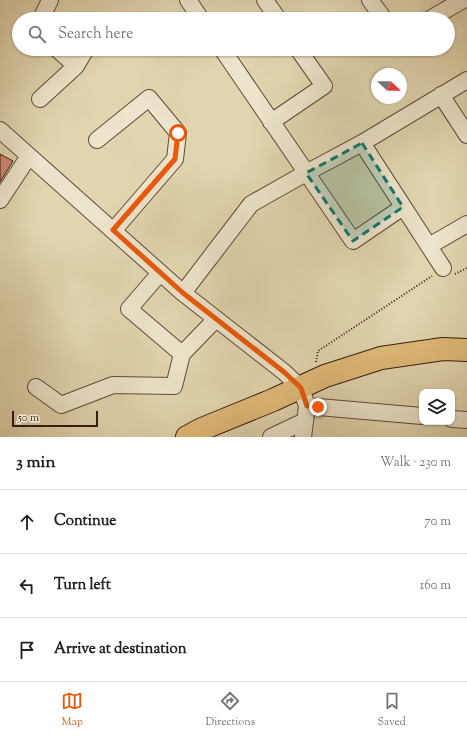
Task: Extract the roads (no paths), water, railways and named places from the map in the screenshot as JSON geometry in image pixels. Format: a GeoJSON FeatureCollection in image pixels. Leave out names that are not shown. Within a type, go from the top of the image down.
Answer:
{"type":"FeatureCollection","features":[{"type":"Feature","properties":{"kind":"highway"},"geometry":{"type":"LineString","coordinates":[[187,437],[306,399],[325,376],[381,358],[443,349],[467,350]]}},
{"type":"Feature","properties":{"kind":"street"},"geometry":{"type":"LineString","coordinates":[[44,12],[50,0]]}},
{"type":"Feature","properties":{"kind":"street"},"geometry":{"type":"LineString","coordinates":[[188,0],[196,12]]}},
{"type":"Feature","properties":{"kind":"street"},"geometry":{"type":"LineString","coordinates":[[265,0],[273,12]]}},
{"type":"Feature","properties":{"kind":"street"},"geometry":{"type":"LineString","coordinates":[[370,0],[379,12]]}},
{"type":"Feature","properties":{"kind":"street"},"geometry":{"type":"LineString","coordinates":[[439,12],[453,2]]}},
{"type":"Feature","properties":{"kind":"street"},"geometry":{"type":"LineString","coordinates":[[65,56],[76,66]]}},
{"type":"Feature","properties":{"kind":"street"},"geometry":{"type":"LineString","coordinates":[[40,99],[76,66],[82,56]]}},
{"type":"Feature","properties":{"kind":"street"},"geometry":{"type":"LineString","coordinates":[[227,56],[353,241],[403,207]]}},
{"type":"Feature","properties":{"kind":"street"},"geometry":{"type":"LineString","coordinates":[[271,122],[324,86],[303,56]]}},
{"type":"Feature","properties":{"kind":"street"},"geometry":{"type":"LineString","coordinates":[[183,293],[251,204],[362,143],[467,80]]}},
{"type":"Feature","properties":{"kind":"street"},"geometry":{"type":"LineString","coordinates":[[441,96],[467,135]]}},
{"type":"Feature","properties":{"kind":"street"},"geometry":{"type":"LineString","coordinates":[[97,140],[149,98],[178,133],[175,159],[113,230]]}},
{"type":"Feature","properties":{"kind":"street"},"geometry":{"type":"LineString","coordinates":[[0,130],[183,293],[284,372],[306,399],[419,416]]}},
{"type":"Feature","properties":{"kind":"street"},"geometry":{"type":"LineString","coordinates":[[362,143],[443,268]]}},
{"type":"Feature","properties":{"kind":"street"},"geometry":{"type":"LineString","coordinates":[[0,200],[29,156]]}},
{"type":"Feature","properties":{"kind":"street"},"geometry":{"type":"LineString","coordinates":[[429,246],[467,224]]}},
{"type":"Feature","properties":{"kind":"street"},"geometry":{"type":"LineString","coordinates":[[160,273],[129,309],[182,354]]}},
{"type":"Feature","properties":{"kind":"street"},"geometry":{"type":"LineString","coordinates":[[36,387],[61,405],[113,385],[174,386],[182,354],[216,319]]}},
{"type":"Feature","properties":{"kind":"street"},"geometry":{"type":"LineString","coordinates":[[271,437],[306,399]]}},
{"type":"Feature","properties":{"kind":"street"},"geometry":{"type":"LineString","coordinates":[[303,437],[306,399]]}},
{"type":"Feature","properties":{"kind":"street"},"geometry":{"type":"LineString","coordinates":[[455,419],[467,420]]}}]}
